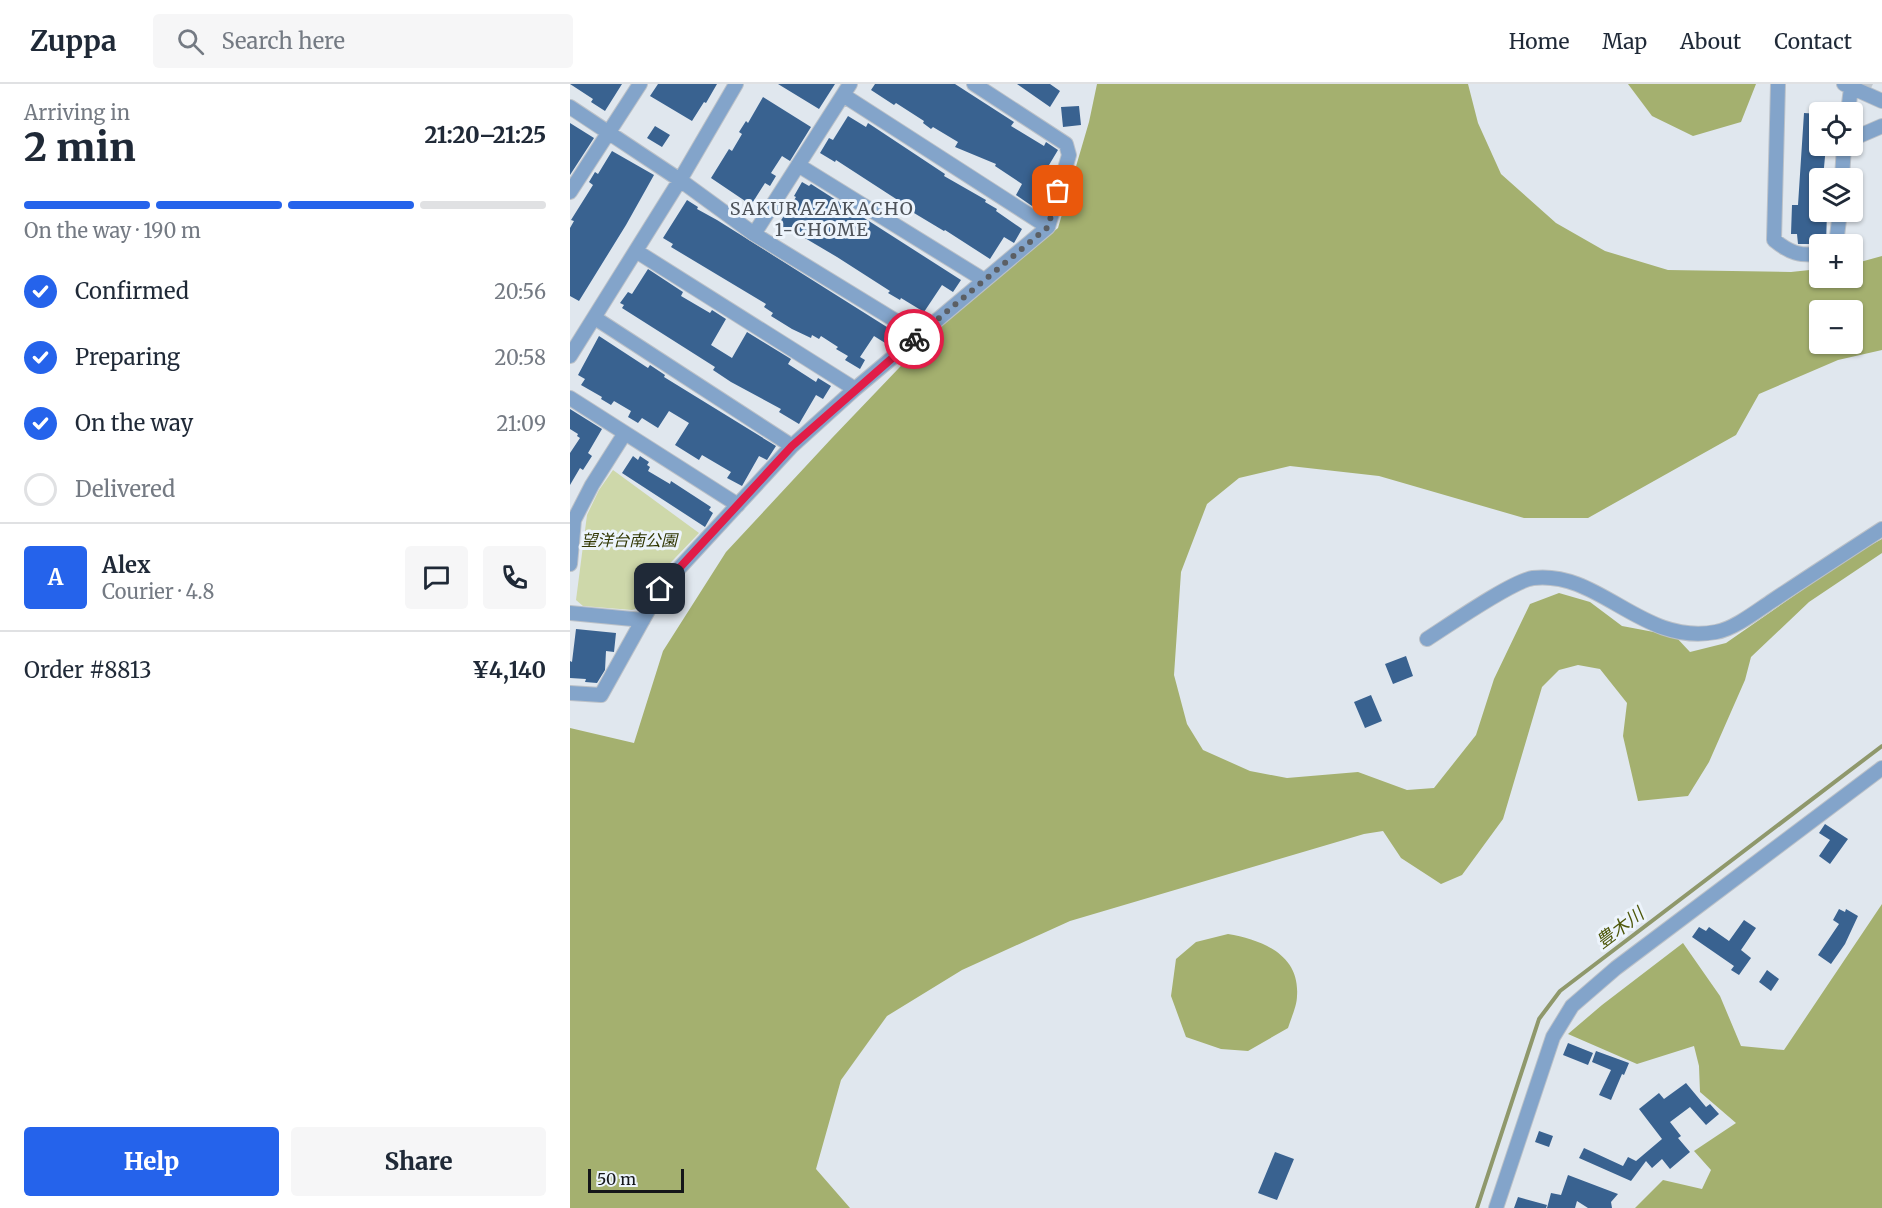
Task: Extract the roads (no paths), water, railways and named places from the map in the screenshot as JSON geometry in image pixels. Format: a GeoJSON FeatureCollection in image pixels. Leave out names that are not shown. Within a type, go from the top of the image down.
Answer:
{"type":"FeatureCollection","features":[{"type":"Feature","properties":{"kind":"street"},"geometry":{"type":"LineString","coordinates":[[570,192],[640,84]]}},
{"type":"Feature","properties":{"kind":"street"},"geometry":{"type":"LineString","coordinates":[[570,356],[680,180],[736,84]]}},
{"type":"Feature","properties":{"kind":"street"},"geometry":{"type":"LineString","coordinates":[[570,693],[602,694],[660,589],[792,446],[855,389],[1048,227],[1069,155],[1066,144],[975,84]]}},
{"type":"Feature","properties":{"kind":"street"},"geometry":{"type":"LineString","coordinates":[[1778,84],[1774,240],[1786,250],[1809,255]]}},
{"type":"Feature","properties":{"kind":"street"},"geometry":{"type":"LineString","coordinates":[[1848,102],[1848,86],[1882,101]]}},
{"type":"Feature","properties":{"kind":"street"},"geometry":{"type":"LineString","coordinates":[[754,234],[846,89],[1048,227]]}},
{"type":"Feature","properties":{"kind":"street"},"geometry":{"type":"LineString","coordinates":[[570,107],[680,180],[754,234],[919,335]]}},
{"type":"Feature","properties":{"kind":"street"},"geometry":{"type":"LineString","coordinates":[[1863,134],[1882,126]]}},
{"type":"Feature","properties":{"kind":"street"},"geometry":{"type":"LineString","coordinates":[[798,165],[984,280]]}},
{"type":"Feature","properties":{"kind":"street"},"geometry":{"type":"LineString","coordinates":[[636,251],[855,389]]}},
{"type":"Feature","properties":{"kind":"street"},"geometry":{"type":"LineString","coordinates":[[595,318],[792,446]]}},
{"type":"Feature","properties":{"kind":"street"},"geometry":{"type":"LineString","coordinates":[[570,398],[738,505]]}},
{"type":"Feature","properties":{"kind":"street"},"geometry":{"type":"LineString","coordinates":[[570,564],[574,520],[592,485],[626,434]]}},
{"type":"Feature","properties":{"kind":"street"},"geometry":{"type":"LineString","coordinates":[[1427,639],[1506,590],[1531,578],[1559,578],[1588,588],[1624,610],[1655,625],[1689,634],[1718,632],[1746,618],[1882,529]]}},
{"type":"Feature","properties":{"kind":"street"},"geometry":{"type":"LineString","coordinates":[[570,613],[643,620]]}},
{"type":"Feature","properties":{"kind":"street"},"geometry":{"type":"LineString","coordinates":[[1496,1208],[1552,1037],[1572,1006],[1616,968],[1882,768]]}},
{"type":"Feature","properties":{"kind":"waterway","name":"豊木川"},"geometry":{"type":"LineString","coordinates":[[1477,1208],[1539,1019],[1560,991],[1882,746]]}},
{"type":"Feature","properties":{"kind":"tunnel"},"geometry":{"type":"LineString","coordinates":[[1863,84],[1871,88]]}},
{"type":"Feature","properties":{"kind":"district","name":"SAKURAZAKACHO 1-CHOME"},"geometry":{"type":"Point","coordinates":[822,219]}},
{"type":"Feature","properties":{"kind":"park label","name":"望洋台南公園"},"geometry":{"type":"Point","coordinates":[629,540]}}]}
